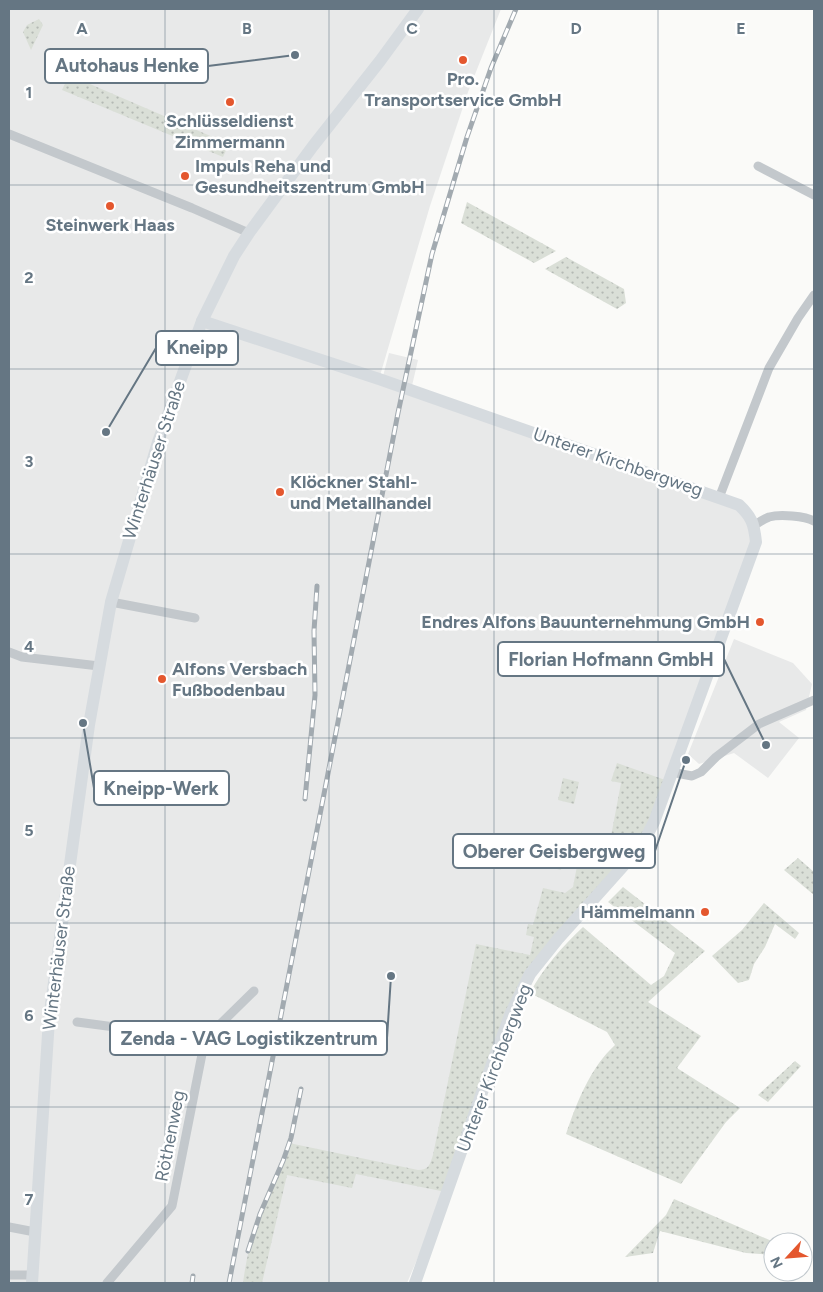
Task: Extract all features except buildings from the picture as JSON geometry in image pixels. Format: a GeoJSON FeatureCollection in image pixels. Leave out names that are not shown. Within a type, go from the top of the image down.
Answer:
{"type":"FeatureCollection","features":[{"type":"Feature","properties":{"kind":"street","name":"Winterhäuser Straße"},"geometry":{"type":"LineString","coordinates":[[9,1275],[33,1279],[49,1019],[89,725],[111,602],[158,442],[202,321],[234,256],[313,146],[418,9]]}},
{"type":"Feature","properties":{"kind":"street"},"geometry":{"type":"LineString","coordinates":[[9,134],[249,233]]}},
{"type":"Feature","properties":{"kind":"street"},"geometry":{"type":"LineString","coordinates":[[758,166],[814,195]]}},
{"type":"Feature","properties":{"kind":"street"},"geometry":{"type":"LineString","coordinates":[[720,498],[769,368],[798,318],[814,295]]}},
{"type":"Feature","properties":{"kind":"street","name":"Unterer Kirchbergweg"},"geometry":{"type":"LineString","coordinates":[[202,321],[388,382],[739,505],[747,512],[754,525],[756,542],[654,822],[642,845],[530,974],[511,1012],[415,1283]]}},
{"type":"Feature","properties":{"kind":"street"},"geometry":{"type":"LineString","coordinates":[[754,525],[770,516],[790,516],[814,521]]}},
{"type":"Feature","properties":{"kind":"street"},"geometry":{"type":"LineString","coordinates":[[111,602],[195,618]]}},
{"type":"Feature","properties":{"kind":"street"},"geometry":{"type":"LineString","coordinates":[[9,652],[22,657],[100,666]]}},
{"type":"Feature","properties":{"kind":"street"},"geometry":{"type":"LineString","coordinates":[[671,772],[692,776],[700,772],[716,757],[759,724],[814,700]]}},
{"type":"Feature","properties":{"kind":"street"},"geometry":{"type":"LineString","coordinates":[[77,1022],[205,1038],[254,992]]}},
{"type":"Feature","properties":{"kind":"street","name":"Röthenweg"},"geometry":{"type":"LineString","coordinates":[[107,1283],[172,1206],[205,1038]]}},
{"type":"Feature","properties":{"kind":"street"},"geometry":{"type":"LineString","coordinates":[[9,1227],[35,1232]]}},
{"type":"Feature","properties":{"kind":"shaded area"},"geometry":{"type":"Polygon","coordinates":[[[9,9],[501,9],[468,92],[430,206],[379,379],[382,380],[389,353],[418,360],[411,390],[739,505],[756,542],[654,822],[530,974],[446,1192],[407,1283],[9,1283],[9,9]]]}},
{"type":"Feature","properties":{"kind":"shaded area"},"geometry":{"type":"Polygon","coordinates":[[[39,19],[43,25],[31,50],[23,32],[27,25],[39,19]]]}},
{"type":"Feature","properties":{"kind":"shaded area"},"geometry":{"type":"Polygon","coordinates":[[[69,75],[229,144],[223,157],[62,90],[69,75]]]}},
{"type":"Feature","properties":{"kind":"shaded area"},"geometry":{"type":"Polygon","coordinates":[[[467,202],[556,251],[534,263],[461,223],[467,202]]]}},
{"type":"Feature","properties":{"kind":"shaded area"},"geometry":{"type":"Polygon","coordinates":[[[566,257],[624,289],[626,303],[617,309],[545,269],[566,257]]]}},
{"type":"Feature","properties":{"kind":"shaded area"},"geometry":{"type":"Polygon","coordinates":[[[734,639],[793,663],[812,684],[806,710],[779,722],[799,738],[768,778],[734,753],[699,764],[688,754],[734,639]]]}},
{"type":"Feature","properties":{"kind":"shaded area"},"geometry":{"type":"Polygon","coordinates":[[[617,763],[668,781],[654,822],[530,974],[446,1192],[356,1174],[352,1188],[287,1175],[262,1283],[243,1283],[247,1257],[254,1232],[289,1143],[418,1170],[425,1169],[428,1166],[433,1155],[476,944],[530,955],[534,937],[526,935],[528,924],[533,925],[543,888],[565,893],[573,887],[582,840],[609,847],[621,783],[611,781],[617,763]]]}},
{"type":"Feature","properties":{"kind":"shaded area"},"geometry":{"type":"Polygon","coordinates":[[[563,778],[579,782],[574,804],[558,800],[563,778]]]}},
{"type":"Feature","properties":{"kind":"shaded area"},"geometry":{"type":"Polygon","coordinates":[[[539,835],[567,841],[561,870],[532,863],[539,835]]]}},
{"type":"Feature","properties":{"kind":"shaded area"},"geometry":{"type":"Polygon","coordinates":[[[798,858],[814,872],[814,895],[784,870],[798,858]]]}},
{"type":"Feature","properties":{"kind":"shaded area"},"geometry":{"type":"Polygon","coordinates":[[[623,887],[705,951],[648,1002],[701,1036],[677,1068],[740,1108],[726,1122],[681,1184],[566,1134],[591,1075],[615,1045],[607,1032],[530,993],[554,958],[583,927],[651,985],[664,976],[675,953],[608,902],[623,887]]]}},
{"type":"Feature","properties":{"kind":"shaded area"},"geometry":{"type":"Polygon","coordinates":[[[764,903],[799,933],[795,939],[775,924],[765,947],[754,964],[749,980],[738,983],[712,956],[742,930],[764,903]]]}},
{"type":"Feature","properties":{"kind":"shaded area"},"geometry":{"type":"Polygon","coordinates":[[[795,1061],[801,1066],[768,1102],[758,1095],[795,1061]]]}},
{"type":"Feature","properties":{"kind":"shaded area"},"geometry":{"type":"Polygon","coordinates":[[[674,1199],[763,1237],[763,1254],[746,1253],[660,1231],[653,1253],[625,1257],[666,1215],[674,1199]]]}},
{"type":"Feature","properties":{"kind":"railway"},"geometry":{"type":"LineString","coordinates":[[229,1283],[398,413],[432,254],[467,137],[491,68],[516,9]]}},
{"type":"Feature","properties":{"kind":"railway"},"geometry":{"type":"LineString","coordinates":[[305,799],[315,695],[314,631],[317,586]]}},
{"type":"Feature","properties":{"kind":"railway"},"geometry":{"type":"LineString","coordinates":[[248,1251],[260,1214],[291,1138],[301,1089]]}},
{"type":"Feature","properties":{"kind":"railway"},"geometry":{"type":"LineString","coordinates":[[192,1283],[193,1276]]}},
{"type":"Feature","properties":{"kind":"place","name":"Autohaus Henke"},"geometry":{"type":"Point","coordinates":[295,55]}},
{"type":"Feature","properties":{"kind":"place","name":"Pro. Transportservice GmbH"},"geometry":{"type":"Point","coordinates":[463,60]}},
{"type":"Feature","properties":{"kind":"place","name":"Schlüsseldienst Zimmermann"},"geometry":{"type":"Point","coordinates":[230,102]}},
{"type":"Feature","properties":{"kind":"place","name":"Impuls Reha und Gesundheitszentrum GmbH"},"geometry":{"type":"Point","coordinates":[185,176]}},
{"type":"Feature","properties":{"kind":"place","name":"Steinwerk Haas"},"geometry":{"type":"Point","coordinates":[110,206]}},
{"type":"Feature","properties":{"kind":"place","name":"Kneipp"},"geometry":{"type":"Point","coordinates":[106,432]}},
{"type":"Feature","properties":{"kind":"place","name":"Klöckner Stahl- und Metallhandel"},"geometry":{"type":"Point","coordinates":[280,492]}},
{"type":"Feature","properties":{"kind":"place","name":"Endres Alfons Bauunternehmung GmbH"},"geometry":{"type":"Point","coordinates":[760,622]}},
{"type":"Feature","properties":{"kind":"place","name":"Alfons Versbach Fußbodenbau"},"geometry":{"type":"Point","coordinates":[162,679]}},
{"type":"Feature","properties":{"kind":"place","name":"Kneipp-Werk"},"geometry":{"type":"Point","coordinates":[83,723]}},
{"type":"Feature","properties":{"kind":"place","name":"Florian Hofmann GmbH"},"geometry":{"type":"Point","coordinates":[766,745]}},
{"type":"Feature","properties":{"kind":"place","name":"Oberer Geisbergweg"},"geometry":{"type":"Point","coordinates":[686,760]}},
{"type":"Feature","properties":{"kind":"place","name":"Hämmelmann"},"geometry":{"type":"Point","coordinates":[705,912]}},
{"type":"Feature","properties":{"kind":"place","name":"Zenda - VAG Logistikzentrum"},"geometry":{"type":"Point","coordinates":[391,976]}}]}
